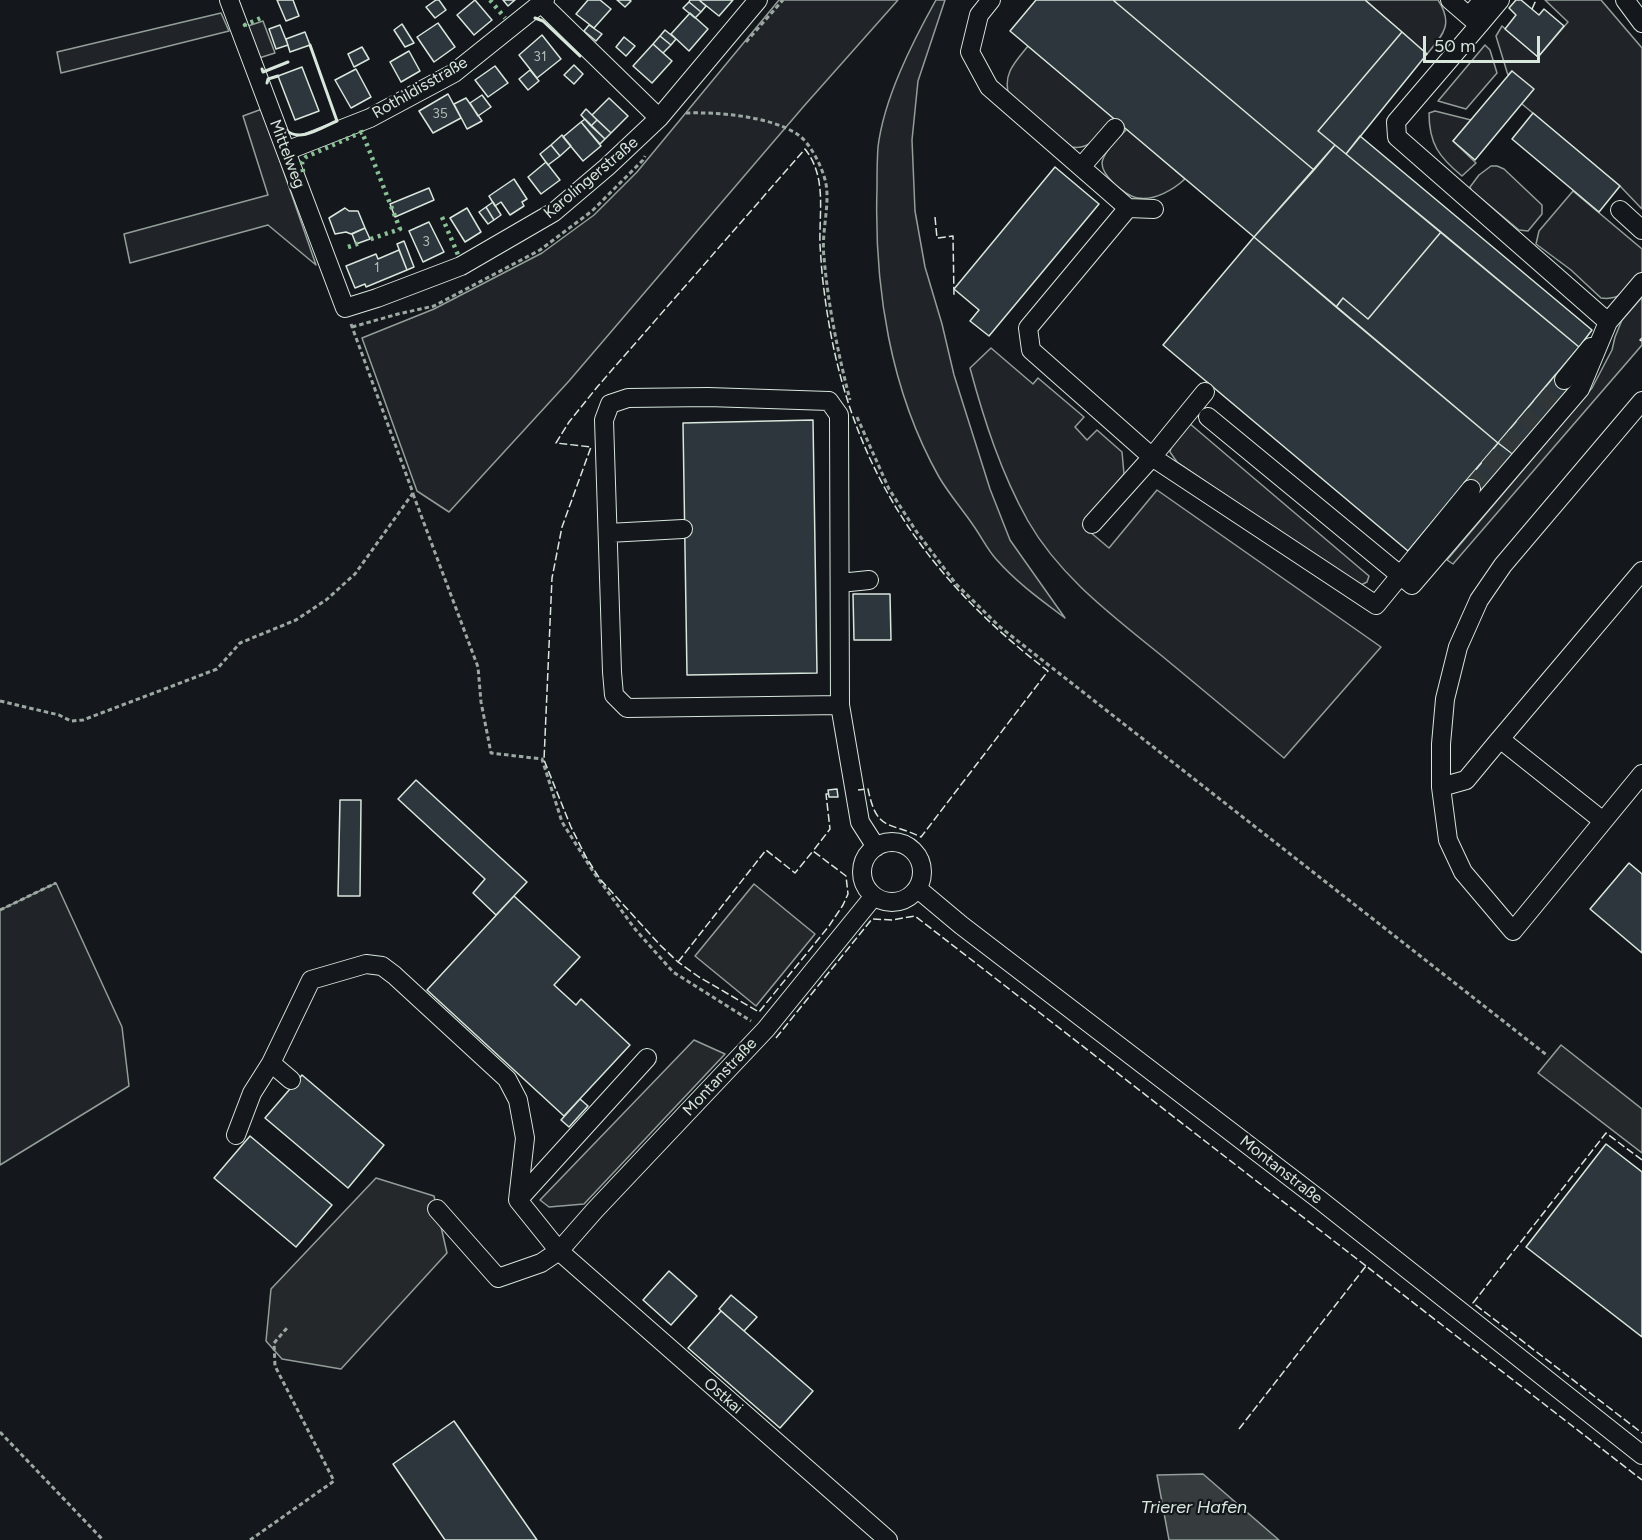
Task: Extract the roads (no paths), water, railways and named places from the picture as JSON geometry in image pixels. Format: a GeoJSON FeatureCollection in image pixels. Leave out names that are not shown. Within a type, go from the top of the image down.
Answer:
{"type":"FeatureCollection","features":[{"type":"Feature","properties":{"kind":"street","name":"Mittelweg"},"geometry":{"type":"LineString","coordinates":[[229,0],[345,308]]}},
{"type":"Feature","properties":{"kind":"street","name":"Karolingerstraße"},"geometry":{"type":"LineString","coordinates":[[345,308],[461,266],[554,212],[608,167],[658,118],[758,0]]}},
{"type":"Feature","properties":{"kind":"street"},"geometry":{"type":"LineString","coordinates":[[991,0],[979,15],[970,52],[989,87],[1128,208],[1155,209]]}},
{"type":"Feature","properties":{"kind":"street"},"geometry":{"type":"LineString","coordinates":[[1450,0],[1474,21]]}},
{"type":"Feature","properties":{"kind":"street"},"geometry":{"type":"LineString","coordinates":[[1474,21],[1483,0]]}},
{"type":"Feature","properties":{"kind":"street"},"geometry":{"type":"LineString","coordinates":[[1500,0],[1474,21],[1396,122],[1397,137],[1606,327]]}},
{"type":"Feature","properties":{"kind":"street"},"geometry":{"type":"LineString","coordinates":[[1625,0],[1642,23]]}},
{"type":"Feature","properties":{"kind":"street","name":"Rothildisstraße"},"geometry":{"type":"LineString","coordinates":[[286,151],[370,118],[454,73],[544,2],[658,118]]}},
{"type":"Feature","properties":{"kind":"street"},"geometry":{"type":"LineString","coordinates":[[1081,167],[1115,128]]}},
{"type":"Feature","properties":{"kind":"street"},"geometry":{"type":"LineString","coordinates":[[1128,208],[1028,328],[1031,350],[1152,457],[1376,605],[1471,489]]}},
{"type":"Feature","properties":{"kind":"street"},"geometry":{"type":"LineString","coordinates":[[1620,210],[1642,230]]}},
{"type":"Feature","properties":{"kind":"street"},"geometry":{"type":"LineString","coordinates":[[1564,380],[1642,282]]}},
{"type":"Feature","properties":{"kind":"street"},"geometry":{"type":"LineString","coordinates":[[1208,417],[1412,585],[1580,389],[1606,327]]}},
{"type":"Feature","properties":{"kind":"street"},"geometry":{"type":"LineString","coordinates":[[1092,524],[1152,457],[1205,392]]}},
{"type":"Feature","properties":{"kind":"street"},"geometry":{"type":"LineString","coordinates":[[840,705],[627,708],[614,695],[604,420],[610,404],[628,398],[708,397],[829,401],[839,415],[840,705],[860,822],[876,847]]}},
{"type":"Feature","properties":{"kind":"street"},"geometry":{"type":"LineString","coordinates":[[1642,401],[1503,565],[1479,600],[1458,646],[1445,699],[1441,744],[1441,787],[1448,840],[1463,872],[1514,931],[1642,774]]}},
{"type":"Feature","properties":{"kind":"street"},"geometry":{"type":"LineString","coordinates":[[608,533],[683,529]]}},
{"type":"Feature","properties":{"kind":"street"},"geometry":{"type":"LineString","coordinates":[[1441,787],[1466,780],[1642,570]]}},
{"type":"Feature","properties":{"kind":"street"},"geometry":{"type":"LineString","coordinates":[[840,583],[868,580]]}},
{"type":"Feature","properties":{"kind":"street"},"geometry":{"type":"LineString","coordinates":[[1500,739],[1604,821]]}},
{"type":"Feature","properties":{"kind":"street"},"geometry":{"type":"LineString","coordinates":[[889,842],[909,847],[916,854],[922,868],[922,879],[918,889],[902,901],[891,903],[874,896],[867,889],[862,873],[869,854],[876,847],[889,842]]}},
{"type":"Feature","properties":{"kind":"street","name":"Montanstraße"},"geometry":{"type":"LineString","coordinates":[[918,889],[961,925],[1329,1208],[1642,1455]]}},
{"type":"Feature","properties":{"kind":"street","name":"Montanstraße"},"geometry":{"type":"LineString","coordinates":[[436,1209],[498,1278],[541,1263],[559,1251],[766,1029],[874,896]]}},
{"type":"Feature","properties":{"kind":"street"},"geometry":{"type":"LineString","coordinates":[[236,1135],[252,1093],[271,1063],[311,980],[366,964],[382,966],[507,1079],[518,1100],[525,1138],[518,1200]]}},
{"type":"Feature","properties":{"kind":"street"},"geometry":{"type":"LineString","coordinates":[[518,1200],[647,1058]]}},
{"type":"Feature","properties":{"kind":"street"},"geometry":{"type":"LineString","coordinates":[[271,1063],[291,1080]]}},
{"type":"Feature","properties":{"kind":"street","name":"Ostkai"},"geometry":{"type":"LineString","coordinates":[[518,1200],[559,1251],[888,1540]]}},
{"type":"Feature","properties":{"kind":"water","name":"Trierer Hafen"},"geometry":{"type":"Polygon","coordinates":[[[1203,1474],[1279,1540],[1169,1540],[1157,1475],[1203,1474]]]}},
{"type":"Feature","properties":{"kind":"tunnel"},"geometry":{"type":"LineString","coordinates":[[1471,489],[1564,380]]}}]}
